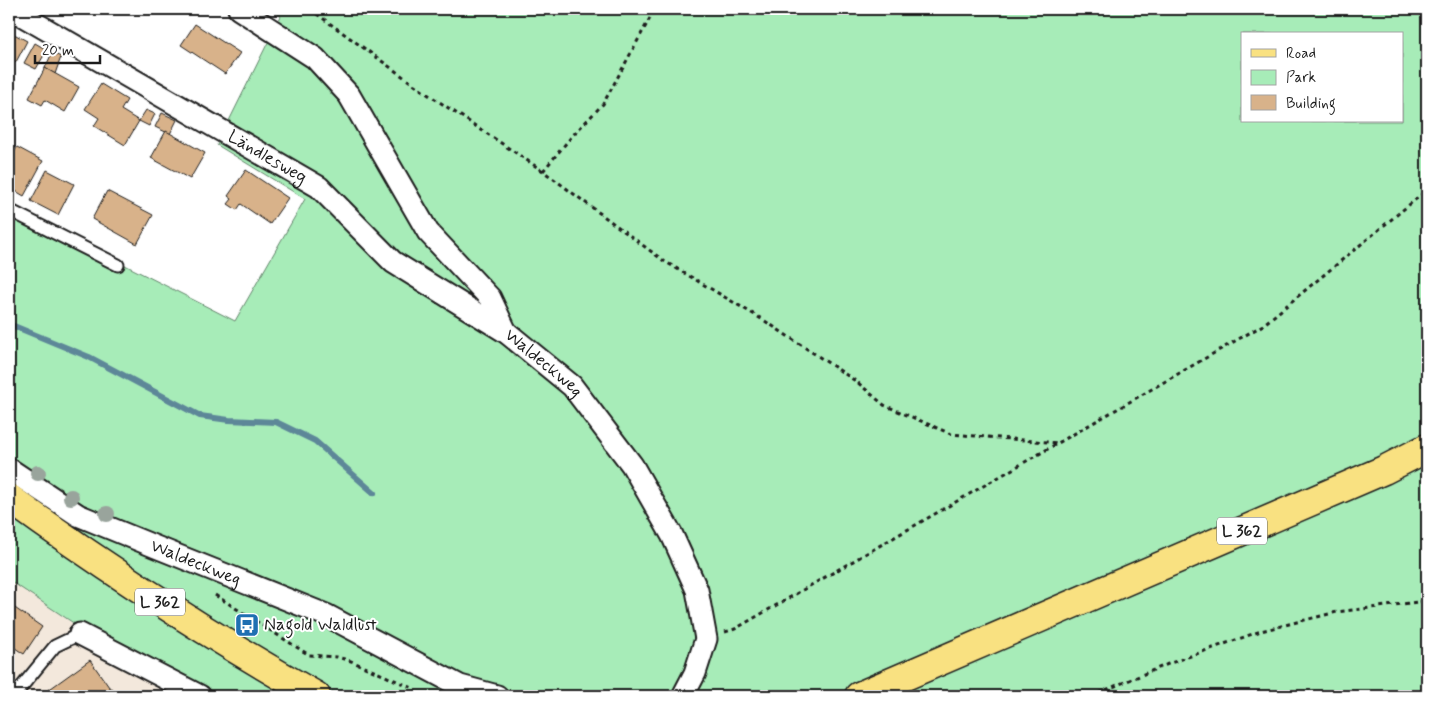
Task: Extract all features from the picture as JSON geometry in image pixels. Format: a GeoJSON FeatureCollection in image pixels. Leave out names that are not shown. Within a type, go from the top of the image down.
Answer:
{"type":"FeatureCollection","features":[{"type":"Feature","properties":{"kind":"main road","name":"L 362"},"geometry":{"type":"LineString","coordinates":[[859,696],[1384,470],[1427,448]]}},
{"type":"Feature","properties":{"kind":"main road"},"geometry":{"type":"LineString","coordinates":[[9,498],[21,509]]}},
{"type":"Feature","properties":{"kind":"main road","name":"L 362"},"geometry":{"type":"LineString","coordinates":[[21,509],[208,633],[316,696]]}},
{"type":"Feature","properties":{"kind":"street","name":"Ländlesweg"},"geometry":{"type":"LineString","coordinates":[[10,9],[319,187],[393,262],[506,332]]}},
{"type":"Feature","properties":{"kind":"street","name":"Waldeckweg"},"geometry":{"type":"LineString","coordinates":[[239,9],[315,58],[349,95],[428,232],[490,298],[506,332],[572,386],[632,465],[672,535],[697,590],[706,639],[695,673],[683,696]]}},
{"type":"Feature","properties":{"kind":"street","name":"Waldeckweg"},"geometry":{"type":"LineString","coordinates":[[9,469],[78,514],[156,548],[326,615],[460,686],[497,696]]}},
{"type":"Feature","properties":{"kind":"street"},"geometry":{"type":"LineString","coordinates":[[80,634],[200,696]]}},
{"type":"Feature","properties":{"kind":"lane"},"geometry":{"type":"LineString","coordinates":[[9,210],[118,265]]}},
{"type":"Feature","properties":{"kind":"lane"},"geometry":{"type":"LineString","coordinates":[[14,696],[55,646],[80,634]]}},
{"type":"Feature","properties":{"kind":"path"},"geometry":{"type":"LineString","coordinates":[[310,9],[423,91],[543,172],[664,261],[765,321],[857,382],[884,406],[951,434],[1059,443]]}},
{"type":"Feature","properties":{"kind":"path"},"geometry":{"type":"LineString","coordinates":[[543,172],[572,136],[603,104],[655,9]]}},
{"type":"Feature","properties":{"kind":"path"},"geometry":{"type":"LineString","coordinates":[[706,639],[735,629],[1263,324],[1427,190]]}},
{"type":"Feature","properties":{"kind":"path"},"geometry":{"type":"LineString","coordinates":[[210,592],[309,655],[337,657],[351,661],[421,691]]}},
{"type":"Feature","properties":{"kind":"path"},"geometry":{"type":"LineString","coordinates":[[1091,696],[1168,664],[1261,630],[1337,612],[1427,601]]}},
{"type":"Feature","properties":{"kind":"shaded area"},"geometry":{"type":"Polygon","coordinates":[[[9,580],[77,626],[183,696],[9,696],[9,580]]]}},
{"type":"Feature","properties":{"kind":"green space"},"geometry":{"type":"Polygon","coordinates":[[[271,9],[1427,9],[1427,696],[183,696],[9,580],[9,206],[235,321],[305,199],[217,145],[281,16],[271,9]]]}},
{"type":"Feature","properties":{"kind":"building"},"geometry":{"type":"Polygon","coordinates":[[[195,24],[240,53],[225,74],[181,45],[195,24]]]}},
{"type":"Feature","properties":{"kind":"building"},"geometry":{"type":"Polygon","coordinates":[[[14,34],[27,41],[16,62],[9,58],[9,43],[14,34]]]}},
{"type":"Feature","properties":{"kind":"building"},"geometry":{"type":"Polygon","coordinates":[[[35,43],[47,50],[36,69],[24,63],[35,43]]]}},
{"type":"Feature","properties":{"kind":"building"},"geometry":{"type":"Polygon","coordinates":[[[52,53],[61,57],[55,74],[45,68],[52,53]]]}},
{"type":"Feature","properties":{"kind":"building"},"geometry":{"type":"Polygon","coordinates":[[[45,68],[79,87],[65,112],[45,100],[42,105],[29,98],[45,68]]]}},
{"type":"Feature","properties":{"kind":"building"},"geometry":{"type":"Polygon","coordinates":[[[101,84],[127,100],[121,110],[139,121],[125,145],[94,126],[99,118],[85,109],[101,84]]]}},
{"type":"Feature","properties":{"kind":"building"},"geometry":{"type":"Polygon","coordinates":[[[146,110],[155,114],[149,126],[139,121],[146,110]]]}},
{"type":"Feature","properties":{"kind":"building"},"geometry":{"type":"Polygon","coordinates":[[[162,113],[177,120],[170,134],[155,127],[162,113]]]}},
{"type":"Feature","properties":{"kind":"building"},"geometry":{"type":"Polygon","coordinates":[[[166,131],[205,153],[190,179],[151,158],[166,131]]]}},
{"type":"Feature","properties":{"kind":"building"},"geometry":{"type":"Polygon","coordinates":[[[17,147],[43,161],[24,196],[9,187],[9,162],[17,147]]]}},
{"type":"Feature","properties":{"kind":"building"},"geometry":{"type":"Polygon","coordinates":[[[47,170],[74,184],[58,215],[31,201],[47,170]]]}},
{"type":"Feature","properties":{"kind":"building"},"geometry":{"type":"Polygon","coordinates":[[[246,170],[288,198],[270,224],[241,204],[237,210],[228,204],[232,199],[228,196],[246,170]]]}},
{"type":"Feature","properties":{"kind":"building"},"geometry":{"type":"Polygon","coordinates":[[[107,191],[153,215],[137,244],[92,219],[107,191]]]}},
{"type":"Feature","properties":{"kind":"building"},"geometry":{"type":"Polygon","coordinates":[[[9,604],[42,627],[24,654],[9,644],[9,604]]]}},
{"type":"Feature","properties":{"kind":"building"},"geometry":{"type":"Polygon","coordinates":[[[90,660],[109,687],[126,696],[40,696],[90,660]]]}},
{"type":"Feature","properties":{"kind":"waterway"},"geometry":{"type":"LineString","coordinates":[[9,324],[89,357],[200,416],[229,420],[276,422],[315,441],[374,493]]}},
{"type":"Feature","properties":{"kind":"place","name":"Nagold Waldlust"},"geometry":{"type":"Point","coordinates":[247,625]}}]}
